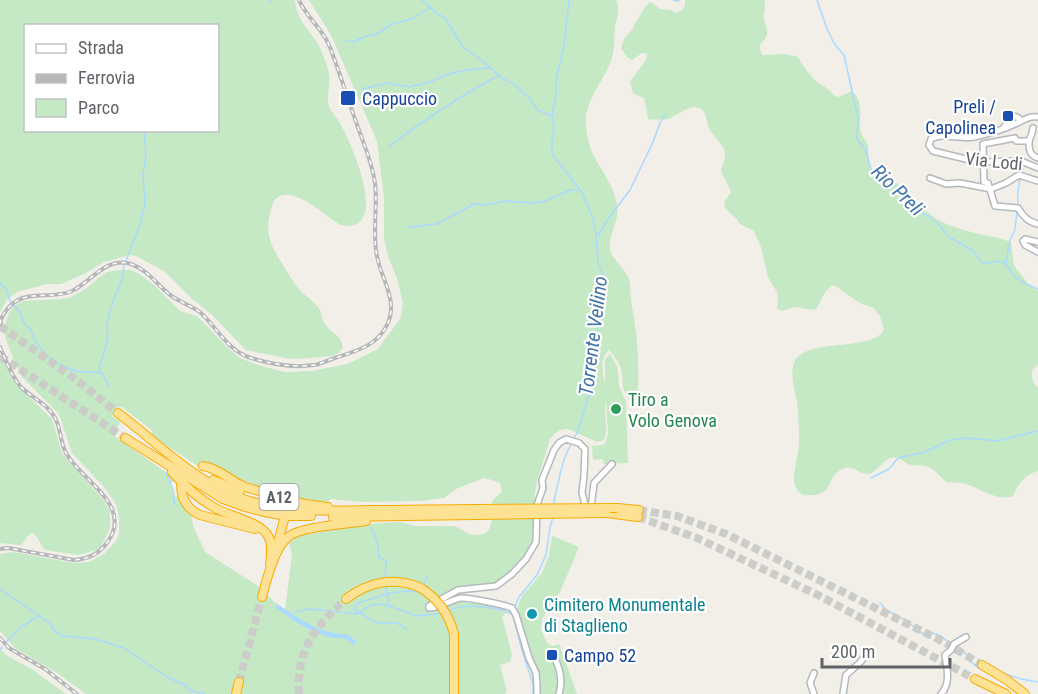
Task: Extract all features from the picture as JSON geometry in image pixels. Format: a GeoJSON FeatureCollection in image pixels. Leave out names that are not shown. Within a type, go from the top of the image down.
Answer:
{"type":"FeatureCollection","features":[{"type":"Feature","properties":{"kind":"highway"},"geometry":{"type":"LineString","coordinates":[[118,413],[207,482],[230,494],[266,506],[297,510],[596,513],[616,511],[639,514]]}},
{"type":"Feature","properties":{"kind":"highway"},"geometry":{"type":"LineString","coordinates":[[124,438],[223,499],[264,512],[287,516],[390,516],[476,512]]}},
{"type":"Feature","properties":{"kind":"highway"},"geometry":{"type":"LineString","coordinates":[[152,440],[213,480],[242,492],[274,501]]}},
{"type":"Feature","properties":{"kind":"highway"},"geometry":{"type":"LineString","coordinates":[[164,462],[179,480],[205,501],[262,529],[270,539],[272,557]]}},
{"type":"Feature","properties":{"kind":"highway","name":"A12"},"geometry":{"type":"LineString","coordinates":[[202,466],[215,469],[245,487],[274,496],[306,504],[361,511]]}},
{"type":"Feature","properties":{"kind":"highway"},"geometry":{"type":"LineString","coordinates":[[181,484],[182,498],[190,509],[201,515],[257,531],[266,539],[272,557]]}},
{"type":"Feature","properties":{"kind":"highway"},"geometry":{"type":"LineString","coordinates":[[272,557],[288,537],[295,533],[390,516]]}},
{"type":"Feature","properties":{"kind":"highway"},"geometry":{"type":"LineString","coordinates":[[262,597],[284,520]]}},
{"type":"Feature","properties":{"kind":"highway"},"geometry":{"type":"LineString","coordinates":[[346,599],[360,589],[381,582],[404,582],[421,588],[430,595],[442,608],[454,634],[454,694]]}},
{"type":"Feature","properties":{"kind":"highway"},"geometry":{"type":"LineString","coordinates":[[982,665],[1025,694]]}},
{"type":"Feature","properties":{"kind":"highway"},"geometry":{"type":"LineString","coordinates":[[975,679],[1006,694]]}},
{"type":"Feature","properties":{"kind":"highway"},"geometry":{"type":"LineString","coordinates":[[236,694],[239,682]]}},
{"type":"Feature","properties":{"kind":"street","name":"Via Lodi"},"geometry":{"type":"LineString","coordinates":[[1038,117],[1030,117],[974,137],[933,137],[929,145],[933,151],[971,161],[984,163],[1017,161],[1038,168]]}},
{"type":"Feature","properties":{"kind":"street"},"geometry":{"type":"LineString","coordinates":[[1033,128],[1029,150],[1038,158]]}},
{"type":"Feature","properties":{"kind":"street"},"geometry":{"type":"LineString","coordinates":[[1029,141],[1016,141],[1015,138],[984,142],[984,182],[988,183],[991,189],[995,206],[1017,208],[1024,218],[1038,224]]}},
{"type":"Feature","properties":{"kind":"street"},"geometry":{"type":"LineString","coordinates":[[930,178],[946,184],[960,183],[991,189],[1019,175],[1038,181]]}},
{"type":"Feature","properties":{"kind":"street"},"geometry":{"type":"LineString","coordinates":[[1038,242],[1025,240],[1023,242],[1038,252]]}},
{"type":"Feature","properties":{"kind":"street"},"geometry":{"type":"LineString","coordinates":[[537,694],[536,673],[512,608],[464,597],[432,609],[429,607],[458,590],[496,586],[526,559],[536,542],[537,505],[543,490],[542,480],[554,450],[564,439],[571,439],[585,449],[582,493],[589,517],[594,483],[612,464]]}},
{"type":"Feature","properties":{"kind":"street"},"geometry":{"type":"LineString","coordinates":[[941,694],[947,687],[946,654],[954,644],[966,637]]}},
{"type":"Feature","properties":{"kind":"street"},"geometry":{"type":"LineString","coordinates":[[843,694],[846,675],[862,661],[867,651]]}},
{"type":"Feature","properties":{"kind":"street"},"geometry":{"type":"LineString","coordinates":[[553,656],[561,680],[559,694]]}},
{"type":"Feature","properties":{"kind":"street"},"geometry":{"type":"LineString","coordinates":[[814,673],[810,683],[814,694]]}},
{"type":"Feature","properties":{"kind":"green space"},"geometry":{"type":"Polygon","coordinates":[[[0,0],[295,0],[299,16],[319,45],[327,66],[329,106],[340,122],[353,150],[364,186],[366,203],[364,216],[355,224],[340,225],[306,201],[284,195],[276,199],[272,205],[268,230],[274,250],[292,280],[300,291],[318,307],[324,322],[340,339],[343,348],[332,356],[298,359],[246,350],[164,271],[130,255],[104,262],[61,284],[47,284],[17,292],[6,301],[0,312],[0,0]]]}},
{"type":"Feature","properties":{"kind":"green space"},"geometry":{"type":"Polygon","coordinates":[[[309,0],[616,0],[618,10],[613,54],[588,107],[586,125],[595,159],[615,197],[617,217],[610,249],[629,279],[636,329],[638,397],[631,401],[627,396],[623,387],[621,368],[609,350],[602,365],[605,383],[605,359],[610,354],[617,366],[619,386],[626,402],[628,463],[604,464],[603,459],[593,460],[592,446],[604,445],[608,435],[606,400],[604,440],[597,442],[568,429],[560,430],[550,439],[537,481],[534,539],[524,559],[497,583],[451,590],[425,606],[428,611],[432,612],[462,599],[500,607],[506,612],[502,617],[512,654],[510,662],[500,665],[507,692],[505,694],[239,694],[243,679],[239,677],[235,679],[232,694],[86,694],[60,675],[15,648],[0,631],[0,554],[13,552],[74,563],[89,562],[104,554],[119,534],[116,504],[103,486],[72,453],[59,414],[22,377],[5,337],[5,325],[9,313],[14,306],[24,301],[71,297],[107,272],[131,270],[155,286],[180,311],[197,316],[240,358],[258,365],[284,372],[312,371],[347,364],[378,349],[400,319],[403,303],[384,239],[384,198],[377,141],[331,35],[309,0]],[[118,407],[112,416],[120,422],[114,436],[177,480],[170,483],[174,497],[178,496],[192,517],[193,526],[205,552],[261,588],[285,610],[292,554],[289,543],[298,536],[366,524],[399,522],[416,526],[454,526],[472,535],[484,534],[489,530],[492,520],[492,501],[502,491],[500,483],[484,478],[456,489],[444,498],[420,501],[362,502],[331,499],[327,502],[294,497],[250,483],[213,464],[202,462],[202,469],[151,435],[153,431],[122,407],[118,407]]]}},
{"type":"Feature","properties":{"kind":"green space"},"geometry":{"type":"Polygon","coordinates":[[[685,0],[764,0],[767,32],[760,45],[762,55],[786,54],[798,57],[812,77],[833,95],[838,97],[852,91],[859,102],[860,131],[867,143],[869,164],[874,173],[893,180],[941,221],[1011,243],[1014,266],[1029,285],[1038,291],[1038,365],[1033,370],[1032,376],[1038,388],[1038,471],[1022,480],[1013,496],[1001,497],[966,484],[946,482],[937,472],[928,467],[911,465],[893,457],[868,474],[852,468],[838,471],[826,490],[819,494],[804,495],[796,489],[794,473],[799,438],[793,365],[800,355],[809,350],[870,340],[879,336],[884,329],[880,316],[874,308],[860,303],[834,285],[825,293],[815,310],[794,307],[782,311],[777,309],[777,292],[768,277],[761,247],[754,231],[740,224],[724,206],[731,192],[721,171],[725,152],[709,128],[704,111],[695,107],[668,119],[649,120],[644,98],[633,93],[630,82],[647,58],[647,53],[642,53],[632,60],[621,48],[625,37],[633,29],[648,4],[651,2],[660,9],[676,13],[683,8],[685,0]]]}},
{"type":"Feature","properties":{"kind":"green space"},"geometry":{"type":"Polygon","coordinates":[[[0,355],[17,385],[52,419],[62,453],[102,498],[110,511],[110,528],[100,549],[78,555],[45,550],[32,533],[21,545],[0,543],[0,355]]]}},
{"type":"Feature","properties":{"kind":"green space","name":"Cimitero Monumentale di Staglieno"},"geometry":{"type":"Polygon","coordinates":[[[552,536],[579,547],[560,592],[542,619],[541,630],[547,643],[552,646],[559,644],[577,694],[540,694],[541,682],[517,609],[522,596],[542,573],[549,556],[552,536]]]}},
{"type":"Feature","properties":{"kind":"green space"},"geometry":{"type":"Polygon","coordinates":[[[0,648],[6,655],[33,670],[66,694],[0,694],[0,648]]]}},
{"type":"Feature","properties":{"kind":"waterway","name":"Torrente Veilino"},"geometry":{"type":"LineString","coordinates":[[422,0],[445,18],[463,47],[502,78],[514,84],[530,99],[537,110],[552,116],[554,130],[552,154],[581,191],[595,226],[598,261],[603,275],[600,313],[589,395],[574,438]]}},
{"type":"Feature","properties":{"kind":"waterway"},"geometry":{"type":"LineString","coordinates":[[552,116],[556,97],[556,79],[564,47],[569,0]]}},
{"type":"Feature","properties":{"kind":"waterway"},"geometry":{"type":"LineString","coordinates":[[673,0],[679,1]]}},
{"type":"Feature","properties":{"kind":"waterway","name":"Rio Preli"},"geometry":{"type":"LineString","coordinates":[[817,0],[827,29],[835,45],[844,55],[858,118],[857,139],[866,150],[870,167],[876,174],[896,187],[906,201],[937,223],[949,237],[972,250],[982,263],[1002,262],[1015,277],[1038,289]]}},
{"type":"Feature","properties":{"kind":"waterway"},"geometry":{"type":"LineString","coordinates":[[346,41],[354,42],[374,35],[393,24],[414,18],[430,7]]}},
{"type":"Feature","properties":{"kind":"waterway"},"geometry":{"type":"LineString","coordinates":[[362,89],[387,83],[409,87],[430,82],[445,75],[489,68]]}},
{"type":"Feature","properties":{"kind":"waterway"},"geometry":{"type":"LineString","coordinates":[[388,147],[442,109],[498,76]]}},
{"type":"Feature","properties":{"kind":"waterway"},"geometry":{"type":"LineString","coordinates":[[598,236],[630,190],[665,114]]}},
{"type":"Feature","properties":{"kind":"waterway"},"geometry":{"type":"LineString","coordinates":[[126,261],[140,225],[145,204],[144,132]]}},
{"type":"Feature","properties":{"kind":"waterway"},"geometry":{"type":"LineString","coordinates":[[1018,204],[1020,177],[1023,170]]}},
{"type":"Feature","properties":{"kind":"waterway"},"geometry":{"type":"LineString","coordinates":[[408,227],[437,224],[474,204],[485,205],[506,201],[532,203],[546,201],[570,190],[579,190]]}},
{"type":"Feature","properties":{"kind":"waterway"},"geometry":{"type":"LineString","coordinates":[[1006,263],[1010,240],[1015,230],[1017,212]]}},
{"type":"Feature","properties":{"kind":"waterway"},"geometry":{"type":"LineString","coordinates":[[109,386],[99,369],[108,338],[109,314],[123,278],[124,264]]}},
{"type":"Feature","properties":{"kind":"waterway"},"geometry":{"type":"LineString","coordinates":[[0,283],[7,290],[10,301],[19,311],[37,344],[48,357],[75,371],[100,373]]}},
{"type":"Feature","properties":{"kind":"waterway"},"geometry":{"type":"LineString","coordinates":[[871,478],[889,469],[898,458],[925,452],[950,440],[967,438],[997,441],[1038,431]]}},
{"type":"Feature","properties":{"kind":"waterway","name":"Torrente Veilino"},"geometry":{"type":"LineString","coordinates":[[553,506],[562,465],[572,442]]}},
{"type":"Feature","properties":{"kind":"waterway"},"geometry":{"type":"LineString","coordinates":[[166,473],[173,490],[175,505]]}},
{"type":"Feature","properties":{"kind":"waterway","name":"Torrente Veilino"},"geometry":{"type":"LineString","coordinates":[[515,607],[519,597],[537,575],[546,555],[553,517]]}},
{"type":"Feature","properties":{"kind":"waterway"},"geometry":{"type":"LineString","coordinates":[[371,528],[377,541],[379,557],[386,561],[385,578]]}},
{"type":"Feature","properties":{"kind":"waterway"},"geometry":{"type":"LineString","coordinates":[[424,585],[427,577]]}},
{"type":"Feature","properties":{"kind":"waterway"},"geometry":{"type":"LineString","coordinates":[[386,587],[389,606]]}},
{"type":"Feature","properties":{"kind":"waterway"},"geometry":{"type":"LineString","coordinates":[[0,589],[48,622],[57,633],[63,636],[95,639],[124,648],[167,677],[185,685],[189,690],[205,694]]}},
{"type":"Feature","properties":{"kind":"waterway"},"geometry":{"type":"LineString","coordinates":[[407,630],[398,624],[375,622],[354,609],[358,603],[391,593],[420,592]]}},
{"type":"Feature","properties":{"kind":"waterway"},"geometry":{"type":"LineString","coordinates":[[880,603],[886,610],[905,620],[920,632],[941,636],[952,645]]}},
{"type":"Feature","properties":{"kind":"waterway"},"geometry":{"type":"LineString","coordinates":[[296,612],[310,609],[358,614],[369,606],[378,604],[417,616],[442,613]]}},
{"type":"Feature","properties":{"kind":"waterway"},"geometry":{"type":"LineString","coordinates":[[447,611],[479,606],[512,614]]}},
{"type":"Feature","properties":{"kind":"waterway"},"geometry":{"type":"LineString","coordinates":[[278,607],[303,624],[331,635],[346,637],[353,642]]}},
{"type":"Feature","properties":{"kind":"waterway"},"geometry":{"type":"LineString","coordinates":[[5,643],[21,627],[39,616]]}},
{"type":"Feature","properties":{"kind":"waterway","name":"Torrente Veilino"},"geometry":{"type":"LineString","coordinates":[[514,618],[533,684],[533,694]]}},
{"type":"Feature","properties":{"kind":"waterway"},"geometry":{"type":"LineString","coordinates":[[956,648],[965,653],[977,667],[984,670]]}},
{"type":"Feature","properties":{"kind":"waterway"},"geometry":{"type":"LineString","coordinates":[[1003,673],[1038,682]]}},
{"type":"Feature","properties":{"kind":"tunnel"},"geometry":{"type":"LineString","coordinates":[[0,326],[74,378],[118,413]]}},
{"type":"Feature","properties":{"kind":"tunnel"},"geometry":{"type":"LineString","coordinates":[[0,356],[125,438]]}},
{"type":"Feature","properties":{"kind":"tunnel"},"geometry":{"type":"LineString","coordinates":[[639,510],[677,516],[726,534],[944,642],[982,665]]}},
{"type":"Feature","properties":{"kind":"tunnel"},"geometry":{"type":"LineString","coordinates":[[638,517],[697,538],[818,595],[975,679]]}},
{"type":"Feature","properties":{"kind":"tunnel"},"geometry":{"type":"LineString","coordinates":[[239,682],[262,597]]}},
{"type":"Feature","properties":{"kind":"tunnel"},"geometry":{"type":"LineString","coordinates":[[299,694],[299,678],[304,652],[325,619],[346,599]]}},
{"type":"Feature","properties":{"kind":"railway"},"geometry":{"type":"LineString","coordinates":[[0,324],[5,312],[18,300],[25,297],[64,294],[79,287],[106,267],[122,262],[143,270],[173,297],[201,313],[236,351],[251,358],[282,365],[314,365],[358,350],[378,338],[387,325],[391,307],[376,247],[374,175],[329,45],[299,0]]}},
{"type":"Feature","properties":{"kind":"railway"},"geometry":{"type":"LineString","coordinates":[[0,347],[17,383],[52,413],[66,453],[103,495],[115,518],[114,530],[103,548],[96,554],[83,559],[74,560],[8,548],[0,549]]}},
{"type":"Feature","properties":{"kind":"railway"},"geometry":{"type":"LineString","coordinates":[[0,638],[9,648],[45,669],[77,694]]}},
{"type":"Feature","properties":{"kind":"place","name":"Cappuccio"},"geometry":{"type":"Point","coordinates":[348,98]}},
{"type":"Feature","properties":{"kind":"place","name":"Preli / Capolinea"},"geometry":{"type":"Point","coordinates":[1008,116]}},
{"type":"Feature","properties":{"kind":"place","name":"Tiro a Volo Genova"},"geometry":{"type":"Point","coordinates":[616,409]}},
{"type":"Feature","properties":{"kind":"place","name":"Cimitero Monumentale di Staglieno"},"geometry":{"type":"Point","coordinates":[532,614]}},
{"type":"Feature","properties":{"kind":"place","name":"Campo 52"},"geometry":{"type":"Point","coordinates":[552,655]}}]}
